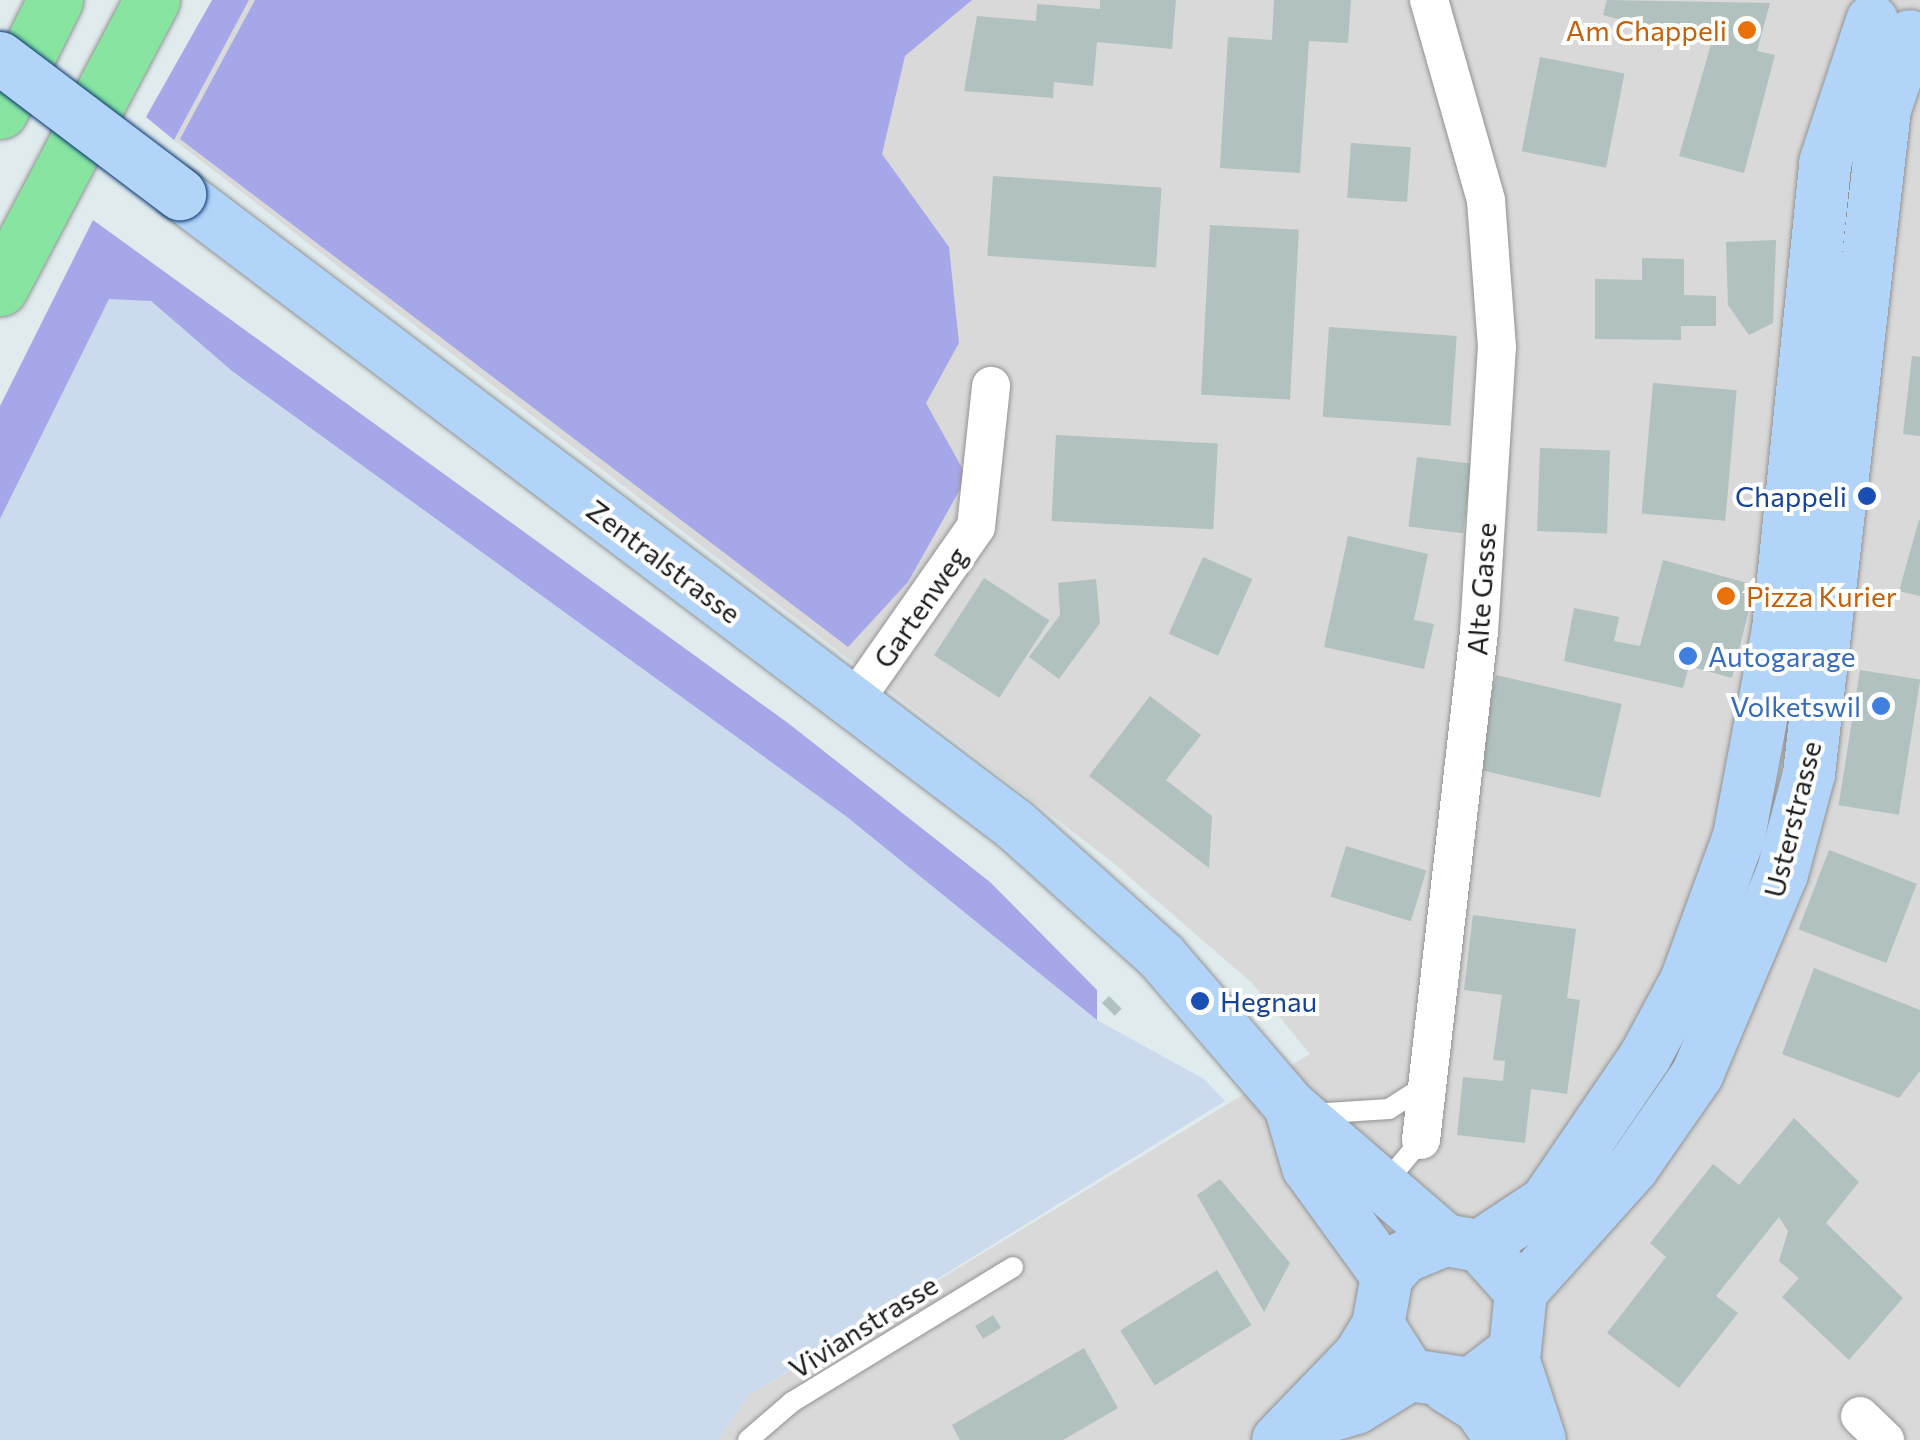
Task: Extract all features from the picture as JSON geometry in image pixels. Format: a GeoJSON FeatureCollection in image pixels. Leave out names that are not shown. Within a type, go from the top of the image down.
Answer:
{"type":"FeatureCollection","features":[{"type":"Feature","properties":{"kind":"highway"},"geometry":{"type":"LineString","coordinates":[[0,111],[56,0]]}},
{"type":"Feature","properties":{"kind":"highway"},"geometry":{"type":"LineString","coordinates":[[0,288],[152,0]]}},
{"type":"Feature","properties":{"kind":"main road","name":"Usterstrasse"},"geometry":{"type":"LineString","coordinates":[[1287,1433],[1383,1300],[1404,1256],[1462,1243],[1546,1202],[1645,1057],[1686,980],[1739,836],[1778,628],[1824,163],[1890,23]]}},
{"type":"Feature","properties":{"kind":"main road","name":"Usterstrasse"},"geometry":{"type":"LineString","coordinates":[[1521,1292],[1633,1167],[1697,1075],[1782,874],[1819,695],[1884,109],[1890,23]]}},
{"type":"Feature","properties":{"kind":"main road","name":"Zentralstrasse"},"geometry":{"type":"LineString","coordinates":[[0,58],[1014,824],[1161,956],[1296,1110],[1462,1243]]}},
{"type":"Feature","properties":{"kind":"main road","name":"Zentralstrasse"},"geometry":{"type":"LineString","coordinates":[[1296,1110],[1308,1167],[1383,1300]]}},
{"type":"Feature","properties":{"kind":"main road"},"geometry":{"type":"LineString","coordinates":[[1462,1243],[1521,1292],[1524,1320],[1512,1355],[1540,1440]]}},
{"type":"Feature","properties":{"kind":"main road"},"geometry":{"type":"LineString","coordinates":[[1383,1300],[1428,1381],[1480,1406],[1502,1440]]}},
{"type":"Feature","properties":{"kind":"main road","name":"Usterstrasse"},"geometry":{"type":"LineString","coordinates":[[1287,1433],[1428,1381],[1494,1374],[1512,1355]]}},
{"type":"Feature","properties":{"kind":"street","name":"Alte Gasse"},"geometry":{"type":"LineString","coordinates":[[1421,1140],[1480,632],[1498,347],[1486,200],[1429,0]]}},
{"type":"Feature","properties":{"kind":"street","name":"Gartenweg"},"geometry":{"type":"LineString","coordinates":[[852,704],[976,527],[991,386]]}},
{"type":"Feature","properties":{"kind":"lane"},"geometry":{"type":"LineString","coordinates":[[1296,1110],[1388,1109],[1428,1084]]}},
{"type":"Feature","properties":{"kind":"lane","name":"Alte Gasse"},"geometry":{"type":"LineString","coordinates":[[1393,1174],[1421,1140]]}},
{"type":"Feature","properties":{"kind":"lane","name":"Vivianstrasse"},"geometry":{"type":"LineString","coordinates":[[748,1440],[792,1402],[1013,1267]]}},
{"type":"Feature","properties":{"kind":"shaded area"},"geometry":{"type":"Polygon","coordinates":[[[212,0],[249,0],[174,140],[146,117],[212,0]]]}},
{"type":"Feature","properties":{"kind":"shaded area"},"geometry":{"type":"Polygon","coordinates":[[[249,0],[1920,0],[1920,1440],[718,1440],[748,1396],[1310,1054],[1251,982],[1112,862],[174,140],[249,0]]]}},
{"type":"Feature","properties":{"kind":"shaded area"},"geometry":{"type":"Polygon","coordinates":[[[255,0],[972,0],[905,56],[882,154],[949,247],[959,343],[926,403],[967,477],[908,582],[848,647],[180,139],[255,0]]]}},
{"type":"Feature","properties":{"kind":"shaded area"},"geometry":{"type":"Polygon","coordinates":[[[93,220],[788,723],[990,882],[1097,990],[1097,1020],[847,817],[232,371],[151,301],[109,299],[0,519],[0,406],[93,220]]]}},
{"type":"Feature","properties":{"kind":"shaded area"},"geometry":{"type":"Polygon","coordinates":[[[109,298],[151,301],[232,371],[847,817],[1097,1020],[1204,1079],[1225,1101],[748,1396],[718,1440],[0,1440],[0,519],[109,298]]]}},
{"type":"Feature","properties":{"kind":"building"},"geometry":{"type":"Polygon","coordinates":[[[1100,0],[1176,0],[1172,49],[1097,42],[1093,86],[1054,82],[1053,98],[964,91],[977,16],[1036,21],[1037,4],[1100,9],[1100,0]]]}},
{"type":"Feature","properties":{"kind":"building"},"geometry":{"type":"Polygon","coordinates":[[[1274,0],[1351,0],[1348,43],[1309,41],[1300,173],[1220,168],[1228,37],[1272,40],[1274,0]]]}},
{"type":"Feature","properties":{"kind":"building"},"geometry":{"type":"Polygon","coordinates":[[[1607,0],[1770,3],[1757,51],[1775,55],[1744,173],[1679,156],[1711,44],[1603,15],[1607,0]]]}},
{"type":"Feature","properties":{"kind":"building"},"geometry":{"type":"Polygon","coordinates":[[[1540,57],[1624,73],[1606,168],[1522,151],[1540,57]]]}},
{"type":"Feature","properties":{"kind":"building"},"geometry":{"type":"Polygon","coordinates":[[[1351,143],[1411,147],[1407,202],[1347,198],[1351,143]]]}},
{"type":"Feature","properties":{"kind":"building"},"geometry":{"type":"Polygon","coordinates":[[[993,176],[1162,188],[1156,268],[987,256],[993,176]]]}},
{"type":"Feature","properties":{"kind":"building"},"geometry":{"type":"Polygon","coordinates":[[[1210,225],[1299,230],[1290,399],[1201,395],[1210,225]]]}},
{"type":"Feature","properties":{"kind":"building"},"geometry":{"type":"Polygon","coordinates":[[[1776,240],[1773,323],[1749,335],[1728,305],[1726,242],[1776,240]]]}},
{"type":"Feature","properties":{"kind":"building"},"geometry":{"type":"Polygon","coordinates":[[[1642,258],[1684,259],[1684,295],[1716,296],[1716,326],[1681,326],[1681,340],[1595,339],[1595,279],[1642,280],[1642,258]]]}},
{"type":"Feature","properties":{"kind":"building"},"geometry":{"type":"Polygon","coordinates":[[[1329,327],[1457,336],[1450,426],[1323,417],[1329,327]]]}},
{"type":"Feature","properties":{"kind":"building"},"geometry":{"type":"Polygon","coordinates":[[[1912,356],[1920,357],[1920,436],[1903,434],[1912,356]]]}},
{"type":"Feature","properties":{"kind":"building"},"geometry":{"type":"Polygon","coordinates":[[[1653,383],[1737,390],[1725,521],[1642,514],[1653,383]]]}},
{"type":"Feature","properties":{"kind":"building"},"geometry":{"type":"Polygon","coordinates":[[[1056,435],[1218,443],[1213,529],[1051,521],[1056,435]]]}},
{"type":"Feature","properties":{"kind":"building"},"geometry":{"type":"Polygon","coordinates":[[[1540,448],[1610,450],[1607,533],[1537,531],[1540,448]]]}},
{"type":"Feature","properties":{"kind":"building"},"geometry":{"type":"Polygon","coordinates":[[[1417,457],[1472,464],[1463,533],[1408,526],[1417,457]]]}},
{"type":"Feature","properties":{"kind":"building"},"geometry":{"type":"Polygon","coordinates":[[[1920,520],[1920,596],[1899,591],[1920,520]]]}},
{"type":"Feature","properties":{"kind":"building"},"geometry":{"type":"Polygon","coordinates":[[[1348,536],[1428,554],[1414,620],[1434,624],[1424,669],[1324,647],[1348,536]]]}},
{"type":"Feature","properties":{"kind":"building"},"geometry":{"type":"Polygon","coordinates":[[[1203,557],[1252,579],[1218,656],[1169,634],[1203,557]]]}},
{"type":"Feature","properties":{"kind":"building"},"geometry":{"type":"Polygon","coordinates":[[[1663,560],[1755,585],[1732,678],[1689,666],[1683,688],[1564,661],[1574,608],[1619,617],[1614,641],[1640,646],[1663,560]]]}},
{"type":"Feature","properties":{"kind":"building"},"geometry":{"type":"Polygon","coordinates":[[[984,578],[1049,620],[999,698],[934,655],[984,578]]]}},
{"type":"Feature","properties":{"kind":"building"},"geometry":{"type":"Polygon","coordinates":[[[1096,579],[1100,623],[1059,679],[1029,657],[1060,615],[1058,583],[1096,579]]]}},
{"type":"Feature","properties":{"kind":"building"},"geometry":{"type":"Polygon","coordinates":[[[1860,670],[1920,680],[1899,815],[1839,805],[1860,670]]]}},
{"type":"Feature","properties":{"kind":"building"},"geometry":{"type":"Polygon","coordinates":[[[1496,675],[1622,704],[1600,798],[1474,769],[1496,675]]]}},
{"type":"Feature","properties":{"kind":"building"},"geometry":{"type":"Polygon","coordinates":[[[1150,696],[1201,735],[1166,780],[1212,816],[1209,868],[1089,776],[1150,696]]]}},
{"type":"Feature","properties":{"kind":"building"},"geometry":{"type":"Polygon","coordinates":[[[1346,846],[1426,871],[1411,921],[1331,897],[1346,846]]]}},
{"type":"Feature","properties":{"kind":"building"},"geometry":{"type":"Polygon","coordinates":[[[1829,850],[1917,884],[1886,963],[1799,929],[1829,850]]]}},
{"type":"Feature","properties":{"kind":"building"},"geometry":{"type":"Polygon","coordinates":[[[1473,915],[1576,929],[1567,998],[1580,1000],[1567,1094],[1531,1089],[1525,1143],[1457,1135],[1463,1077],[1503,1081],[1505,1061],[1493,1060],[1502,995],[1464,990],[1473,915]]]}},
{"type":"Feature","properties":{"kind":"building"},"geometry":{"type":"Polygon","coordinates":[[[1814,968],[1920,1010],[1920,1071],[1899,1098],[1782,1054],[1814,968]]]}},
{"type":"Feature","properties":{"kind":"building"},"geometry":{"type":"Polygon","coordinates":[[[1109,996],[1122,1009],[1115,1016],[1102,1003],[1109,996]]]}},
{"type":"Feature","properties":{"kind":"building"},"geometry":{"type":"Polygon","coordinates":[[[1794,1118],[1859,1182],[1826,1223],[1903,1298],[1849,1360],[1782,1297],[1799,1278],[1779,1261],[1788,1231],[1779,1217],[1716,1296],[1738,1313],[1679,1388],[1607,1333],[1666,1257],[1650,1243],[1713,1164],[1739,1185],[1794,1118]]]}},
{"type":"Feature","properties":{"kind":"building"},"geometry":{"type":"Polygon","coordinates":[[[1220,1179],[1290,1263],[1264,1312],[1197,1195],[1220,1179]]]}},
{"type":"Feature","properties":{"kind":"building"},"geometry":{"type":"Polygon","coordinates":[[[1217,1270],[1251,1325],[1155,1386],[1120,1330],[1217,1270]]]}},
{"type":"Feature","properties":{"kind":"building"},"geometry":{"type":"Polygon","coordinates":[[[993,1315],[1001,1328],[983,1339],[975,1326],[993,1315]]]}},
{"type":"Feature","properties":{"kind":"building"},"geometry":{"type":"Polygon","coordinates":[[[1084,1348],[1118,1408],[1063,1440],[960,1440],[952,1425],[1084,1348]]]}},
{"type":"Feature","properties":{"kind":"place","name":"Am Chappeli"},"geometry":{"type":"Point","coordinates":[1747,30]}},
{"type":"Feature","properties":{"kind":"place","name":"Chappeli"},"geometry":{"type":"Point","coordinates":[1867,496]}},
{"type":"Feature","properties":{"kind":"place","name":"Pizza Kurier"},"geometry":{"type":"Point","coordinates":[1726,596]}},
{"type":"Feature","properties":{"kind":"place","name":"Autogarage"},"geometry":{"type":"Point","coordinates":[1688,656]}},
{"type":"Feature","properties":{"kind":"place","name":"Volketswil"},"geometry":{"type":"Point","coordinates":[1881,706]}},
{"type":"Feature","properties":{"kind":"place","name":"Hegnau"},"geometry":{"type":"Point","coordinates":[1200,1001]}}]}
